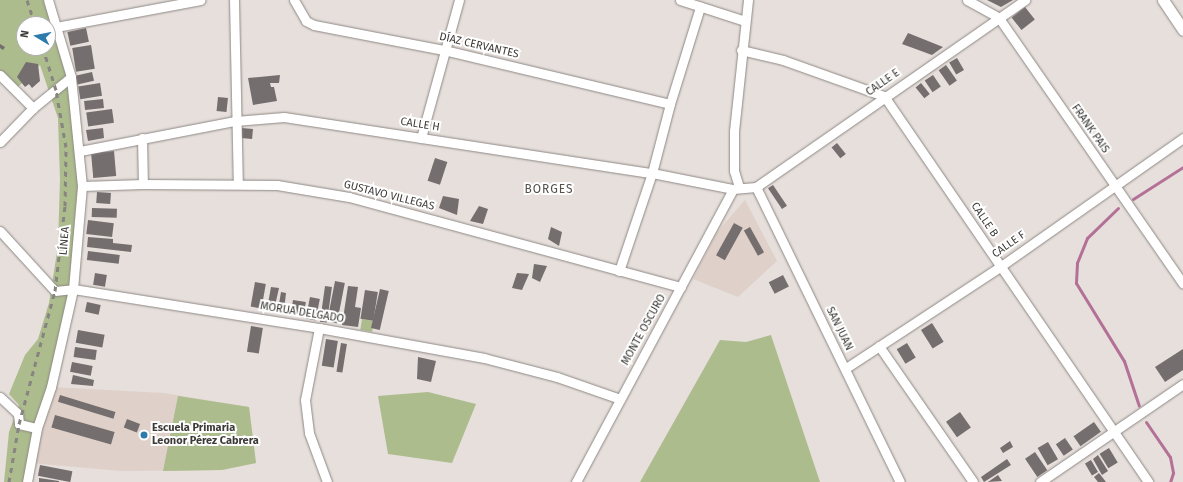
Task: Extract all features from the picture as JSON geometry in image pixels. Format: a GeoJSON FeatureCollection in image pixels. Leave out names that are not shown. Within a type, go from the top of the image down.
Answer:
{"type":"FeatureCollection","features":[{"type":"Feature","properties":{"kind":"street","name":"LÍNEA"},"geometry":{"type":"LineString","coordinates":[[48,0],[53,16]]}},
{"type":"Feature","properties":{"kind":"street"},"geometry":{"type":"LineString","coordinates":[[56,27],[200,0]]}},
{"type":"Feature","properties":{"kind":"street"},"geometry":{"type":"LineString","coordinates":[[234,0],[235,121],[238,184]]}},
{"type":"Feature","properties":{"kind":"street","name":"DÍAZ CERVANTES"},"geometry":{"type":"LineString","coordinates":[[294,0],[306,21],[314,25],[444,50],[670,104]]}},
{"type":"Feature","properties":{"kind":"street"},"geometry":{"type":"LineString","coordinates":[[421,138],[459,0]]}},
{"type":"Feature","properties":{"kind":"street"},"geometry":{"type":"LineString","coordinates":[[680,0],[745,21]]}},
{"type":"Feature","properties":{"kind":"street"},"geometry":{"type":"LineString","coordinates":[[736,188],[733,156],[741,50],[748,0]]}},
{"type":"Feature","properties":{"kind":"street","name":"FRANK PAIS"},"geometry":{"type":"LineString","coordinates":[[967,0],[999,18],[1183,284]]}},
{"type":"Feature","properties":{"kind":"street","name":"CALLE E"},"geometry":{"type":"LineString","coordinates":[[756,187],[884,96],[1025,0]]}},
{"type":"Feature","properties":{"kind":"street"},"geometry":{"type":"LineString","coordinates":[[1163,0],[1183,30]]}},
{"type":"Feature","properties":{"kind":"street"},"geometry":{"type":"LineString","coordinates":[[619,270],[652,172],[670,104],[700,7]]}},
{"type":"Feature","properties":{"kind":"street","name":"LÍNEA"},"geometry":{"type":"LineString","coordinates":[[27,482],[37,428],[51,387],[73,290],[82,186],[80,151],[71,77],[56,27]]}},
{"type":"Feature","properties":{"kind":"street"},"geometry":{"type":"LineString","coordinates":[[741,50],[783,60],[884,96]]}},
{"type":"Feature","properties":{"kind":"street"},"geometry":{"type":"LineString","coordinates":[[0,75],[33,108]]}},
{"type":"Feature","properties":{"kind":"street"},"geometry":{"type":"LineString","coordinates":[[0,142],[33,108],[71,77]]}},
{"type":"Feature","properties":{"kind":"street","name":"CALLE B"},"geometry":{"type":"LineString","coordinates":[[884,96],[1148,482]]}},
{"type":"Feature","properties":{"kind":"street","name":"CALLE H"},"geometry":{"type":"LineString","coordinates":[[80,151],[235,121],[284,116],[652,172],[736,188],[756,187]]}},
{"type":"Feature","properties":{"kind":"street"},"geometry":{"type":"LineString","coordinates":[[142,138],[143,184]]}},
{"type":"Feature","properties":{"kind":"street","name":"CALLE F"},"geometry":{"type":"LineString","coordinates":[[846,368],[1001,266],[1183,138]]}},
{"type":"Feature","properties":{"kind":"street","name":"GUSTAVO VILLEGAS"},"geometry":{"type":"LineString","coordinates":[[82,186],[143,184],[277,185],[349,197],[681,287]]}},
{"type":"Feature","properties":{"kind":"street","name":"SAN JUAN"},"geometry":{"type":"LineString","coordinates":[[756,187],[846,368],[900,482]]}},
{"type":"Feature","properties":{"kind":"street","name":"MONTE OSCURO"},"geometry":{"type":"LineString","coordinates":[[576,482],[736,188]]}},
{"type":"Feature","properties":{"kind":"street","name":"MORUA DELGADO"},"geometry":{"type":"LineString","coordinates":[[0,231],[55,290],[73,290],[319,328],[484,358],[557,377],[620,399]]}},
{"type":"Feature","properties":{"kind":"street"},"geometry":{"type":"LineString","coordinates":[[319,328],[305,400],[309,433],[327,482]]}},
{"type":"Feature","properties":{"kind":"street"},"geometry":{"type":"LineString","coordinates":[[879,346],[973,482]]}},
{"type":"Feature","properties":{"kind":"street"},"geometry":{"type":"LineString","coordinates":[[1040,482],[1183,384]]}},
{"type":"Feature","properties":{"kind":"street"},"geometry":{"type":"LineString","coordinates":[[0,397],[18,414],[19,424],[37,428]]}},
{"type":"Feature","properties":{"kind":"shaded area"},"geometry":{"type":"Polygon","coordinates":[[[745,200],[777,261],[738,297],[693,279],[717,232],[745,200]]]}},
{"type":"Feature","properties":{"kind":"shaded area","name":"Escuela Primaria Leonor Pérez Cabrera"},"geometry":{"type":"Polygon","coordinates":[[[51,387],[164,393],[249,407],[256,463],[222,470],[121,471],[30,463],[51,387]]]}},
{"type":"Feature","properties":{"kind":"green space"},"geometry":{"type":"Polygon","coordinates":[[[0,0],[48,0],[53,16],[16,16],[16,56],[56,56],[56,27],[71,77],[80,151],[73,289],[27,482],[4,482],[9,432],[19,405],[9,394],[25,355],[38,339],[49,303],[58,246],[60,179],[58,118],[40,65],[15,90],[0,75],[0,0]]]}},
{"type":"Feature","properties":{"kind":"green space"},"geometry":{"type":"Polygon","coordinates":[[[362,319],[374,321],[372,332],[360,330],[362,319]]]}},
{"type":"Feature","properties":{"kind":"green space"},"geometry":{"type":"Polygon","coordinates":[[[771,335],[820,482],[640,482],[720,340],[746,342],[771,335]]]}},
{"type":"Feature","properties":{"kind":"green space"},"geometry":{"type":"Polygon","coordinates":[[[428,392],[476,404],[452,463],[388,454],[378,396],[428,392]]]}},
{"type":"Feature","properties":{"kind":"green space"},"geometry":{"type":"Polygon","coordinates":[[[178,396],[249,407],[256,463],[222,470],[163,471],[178,396]]]}},
{"type":"Feature","properties":{"kind":"building"},"geometry":{"type":"Polygon","coordinates":[[[987,0],[1013,0],[1001,7],[987,0]]]}},
{"type":"Feature","properties":{"kind":"building"},"geometry":{"type":"Polygon","coordinates":[[[1025,7],[1035,20],[1021,30],[1012,17],[1025,7]]]}},
{"type":"Feature","properties":{"kind":"building"},"geometry":{"type":"Polygon","coordinates":[[[86,28],[89,42],[70,46],[67,32],[86,28]]]}},
{"type":"Feature","properties":{"kind":"building"},"geometry":{"type":"Polygon","coordinates":[[[908,33],[943,47],[932,55],[902,44],[908,33]]]}},
{"type":"Feature","properties":{"kind":"building"},"geometry":{"type":"Polygon","coordinates":[[[0,44],[5,47],[3,50],[0,48],[0,44]]]}},
{"type":"Feature","properties":{"kind":"building"},"geometry":{"type":"Polygon","coordinates":[[[91,45],[95,69],[76,72],[72,48],[91,45]]]}},
{"type":"Feature","properties":{"kind":"building"},"geometry":{"type":"Polygon","coordinates":[[[957,58],[964,70],[956,75],[949,62],[957,58]]]}},
{"type":"Feature","properties":{"kind":"building"},"geometry":{"type":"Polygon","coordinates":[[[26,62],[38,64],[40,81],[32,88],[29,84],[25,87],[17,77],[26,62]]]}},
{"type":"Feature","properties":{"kind":"building"},"geometry":{"type":"Polygon","coordinates":[[[946,65],[957,81],[950,86],[939,70],[946,65]]]}},
{"type":"Feature","properties":{"kind":"building"},"geometry":{"type":"Polygon","coordinates":[[[92,72],[94,81],[77,85],[75,76],[92,72]]]}},
{"type":"Feature","properties":{"kind":"building"},"geometry":{"type":"Polygon","coordinates":[[[280,75],[279,83],[270,83],[271,87],[274,87],[277,101],[253,105],[248,78],[280,75]]]}},
{"type":"Feature","properties":{"kind":"building"},"geometry":{"type":"Polygon","coordinates":[[[933,75],[941,87],[933,92],[925,81],[933,75]]]}},
{"type":"Feature","properties":{"kind":"building"},"geometry":{"type":"Polygon","coordinates":[[[100,83],[102,96],[80,99],[78,86],[100,83]]]}},
{"type":"Feature","properties":{"kind":"building"},"geometry":{"type":"Polygon","coordinates":[[[921,83],[930,94],[924,98],[916,87],[921,83]]]}},
{"type":"Feature","properties":{"kind":"building"},"geometry":{"type":"Polygon","coordinates":[[[218,97],[228,98],[226,112],[217,111],[218,97]]]}},
{"type":"Feature","properties":{"kind":"building"},"geometry":{"type":"Polygon","coordinates":[[[103,99],[104,108],[85,110],[84,101],[103,99]]]}},
{"type":"Feature","properties":{"kind":"building"},"geometry":{"type":"Polygon","coordinates":[[[112,109],[114,123],[88,126],[86,113],[112,109]]]}},
{"type":"Feature","properties":{"kind":"building"},"geometry":{"type":"Polygon","coordinates":[[[103,128],[104,138],[88,141],[86,130],[103,128]]]}},
{"type":"Feature","properties":{"kind":"building"},"geometry":{"type":"Polygon","coordinates":[[[242,128],[253,129],[252,139],[241,138],[242,128]]]}},
{"type":"Feature","properties":{"kind":"building"},"geometry":{"type":"Polygon","coordinates":[[[837,143],[846,154],[840,158],[832,147],[837,143]]]}},
{"type":"Feature","properties":{"kind":"building"},"geometry":{"type":"Polygon","coordinates":[[[114,151],[116,176],[93,178],[91,153],[114,151]]]}},
{"type":"Feature","properties":{"kind":"building"},"geometry":{"type":"Polygon","coordinates":[[[435,158],[447,162],[440,185],[428,181],[435,158]]]}},
{"type":"Feature","properties":{"kind":"building"},"geometry":{"type":"Polygon","coordinates":[[[773,185],[787,206],[782,209],[768,188],[773,185]]]}},
{"type":"Feature","properties":{"kind":"building"},"geometry":{"type":"Polygon","coordinates":[[[97,192],[111,193],[110,204],[96,203],[97,192]]]}},
{"type":"Feature","properties":{"kind":"building"},"geometry":{"type":"Polygon","coordinates":[[[443,196],[459,199],[457,215],[439,208],[443,196]]]}},
{"type":"Feature","properties":{"kind":"building"},"geometry":{"type":"Polygon","coordinates":[[[479,206],[488,209],[483,224],[470,221],[479,206]]]}},
{"type":"Feature","properties":{"kind":"building"},"geometry":{"type":"Polygon","coordinates":[[[92,208],[117,209],[117,218],[92,217],[92,208]]]}},
{"type":"Feature","properties":{"kind":"building"},"geometry":{"type":"Polygon","coordinates":[[[88,220],[114,223],[112,237],[86,234],[88,220]]]}},
{"type":"Feature","properties":{"kind":"building"},"geometry":{"type":"Polygon","coordinates":[[[734,223],[743,228],[725,260],[716,255],[734,223]]]}},
{"type":"Feature","properties":{"kind":"building"},"geometry":{"type":"Polygon","coordinates":[[[551,227],[562,232],[559,246],[548,239],[551,227]]]}},
{"type":"Feature","properties":{"kind":"building"},"geometry":{"type":"Polygon","coordinates":[[[750,227],[764,252],[758,256],[744,230],[750,227]]]}},
{"type":"Feature","properties":{"kind":"building"},"geometry":{"type":"Polygon","coordinates":[[[88,237],[113,239],[113,243],[132,245],[131,252],[87,247],[88,237]]]}},
{"type":"Feature","properties":{"kind":"building"},"geometry":{"type":"Polygon","coordinates":[[[88,251],[120,255],[119,264],[87,260],[88,251]]]}},
{"type":"Feature","properties":{"kind":"building"},"geometry":{"type":"Polygon","coordinates":[[[534,264],[547,266],[540,282],[532,278],[534,264]]]}},
{"type":"Feature","properties":{"kind":"building"},"geometry":{"type":"Polygon","coordinates":[[[95,273],[107,275],[105,287],[93,285],[95,273]]]}},
{"type":"Feature","properties":{"kind":"building"},"geometry":{"type":"Polygon","coordinates":[[[517,273],[529,274],[522,290],[512,288],[517,273]]]}},
{"type":"Feature","properties":{"kind":"building"},"geometry":{"type":"Polygon","coordinates":[[[783,275],[789,287],[775,294],[769,282],[783,275]]]}},
{"type":"Feature","properties":{"kind":"building"},"geometry":{"type":"Polygon","coordinates":[[[335,281],[345,283],[337,323],[327,321],[335,281]]]}},
{"type":"Feature","properties":{"kind":"building"},"geometry":{"type":"Polygon","coordinates":[[[255,282],[266,284],[261,309],[251,307],[255,282]]]}},
{"type":"Feature","properties":{"kind":"building"},"geometry":{"type":"Polygon","coordinates":[[[325,286],[332,287],[327,323],[320,322],[325,286]]]}},
{"type":"Feature","properties":{"kind":"building"},"geometry":{"type":"Polygon","coordinates":[[[348,286],[358,287],[355,307],[361,308],[358,327],[342,325],[348,286]]]}},
{"type":"Feature","properties":{"kind":"building"},"geometry":{"type":"Polygon","coordinates":[[[271,287],[279,288],[274,310],[267,309],[271,287]]]}},
{"type":"Feature","properties":{"kind":"building"},"geometry":{"type":"Polygon","coordinates":[[[380,289],[389,291],[380,330],[371,328],[380,289]]]}},
{"type":"Feature","properties":{"kind":"building"},"geometry":{"type":"Polygon","coordinates":[[[365,290],[378,292],[373,321],[360,319],[365,290]]]}},
{"type":"Feature","properties":{"kind":"building"},"geometry":{"type":"Polygon","coordinates":[[[281,292],[286,293],[284,310],[278,310],[281,292]]]}},
{"type":"Feature","properties":{"kind":"building"},"geometry":{"type":"Polygon","coordinates":[[[310,297],[320,299],[316,321],[306,319],[310,297]]]}},
{"type":"Feature","properties":{"kind":"building"},"geometry":{"type":"Polygon","coordinates":[[[293,300],[306,302],[304,316],[291,314],[293,300]]]}},
{"type":"Feature","properties":{"kind":"building"},"geometry":{"type":"Polygon","coordinates":[[[87,302],[101,305],[99,315],[85,312],[87,302]]]}},
{"type":"Feature","properties":{"kind":"building"},"geometry":{"type":"Polygon","coordinates":[[[932,323],[944,342],[933,349],[921,330],[932,323]]]}},
{"type":"Feature","properties":{"kind":"building"},"geometry":{"type":"Polygon","coordinates":[[[251,326],[263,328],[259,354],[247,352],[251,326]]]}},
{"type":"Feature","properties":{"kind":"building"},"geometry":{"type":"Polygon","coordinates":[[[78,330],[105,335],[102,347],[76,343],[78,330]]]}},
{"type":"Feature","properties":{"kind":"building"},"geometry":{"type":"Polygon","coordinates":[[[326,339],[338,341],[334,368],[322,366],[326,339]]]}},
{"type":"Feature","properties":{"kind":"building"},"geometry":{"type":"Polygon","coordinates":[[[341,343],[347,344],[342,373],[336,372],[341,343]]]}},
{"type":"Feature","properties":{"kind":"building"},"geometry":{"type":"Polygon","coordinates":[[[907,343],[916,358],[905,364],[897,349],[907,343]]]}},
{"type":"Feature","properties":{"kind":"building"},"geometry":{"type":"Polygon","coordinates":[[[75,347],[97,350],[95,360],[74,357],[75,347]]]}},
{"type":"Feature","properties":{"kind":"building"},"geometry":{"type":"Polygon","coordinates":[[[1183,349],[1183,370],[1165,382],[1155,367],[1183,349]]]}},
{"type":"Feature","properties":{"kind":"building"},"geometry":{"type":"Polygon","coordinates":[[[418,357],[436,361],[431,382],[417,379],[418,357]]]}},
{"type":"Feature","properties":{"kind":"building"},"geometry":{"type":"Polygon","coordinates":[[[72,362],[93,366],[91,376],[70,372],[72,362]]]}},
{"type":"Feature","properties":{"kind":"building"},"geometry":{"type":"Polygon","coordinates":[[[73,375],[94,380],[93,386],[71,384],[73,375]]]}},
{"type":"Feature","properties":{"kind":"building"},"geometry":{"type":"Polygon","coordinates":[[[60,395],[115,412],[113,419],[58,402],[60,395]]]}},
{"type":"Feature","properties":{"kind":"building"},"geometry":{"type":"Polygon","coordinates":[[[960,412],[971,428],[957,437],[946,422],[960,412]]]}},
{"type":"Feature","properties":{"kind":"building"},"geometry":{"type":"Polygon","coordinates":[[[55,415],[115,432],[111,445],[51,427],[55,415]]]}},
{"type":"Feature","properties":{"kind":"building"},"geometry":{"type":"Polygon","coordinates":[[[127,419],[140,424],[137,432],[124,427],[127,419]]]}},
{"type":"Feature","properties":{"kind":"building"},"geometry":{"type":"Polygon","coordinates":[[[1094,422],[1101,432],[1080,446],[1074,436],[1094,422]]]}},
{"type":"Feature","properties":{"kind":"building"},"geometry":{"type":"Polygon","coordinates":[[[1065,438],[1073,450],[1064,456],[1056,444],[1065,438]]]}},
{"type":"Feature","properties":{"kind":"building"},"geometry":{"type":"Polygon","coordinates":[[[1010,441],[1013,447],[1003,453],[1000,448],[1010,441]]]}},
{"type":"Feature","properties":{"kind":"building"},"geometry":{"type":"Polygon","coordinates":[[[1048,442],[1058,459],[1048,465],[1038,448],[1048,442]]]}},
{"type":"Feature","properties":{"kind":"building"},"geometry":{"type":"Polygon","coordinates":[[[1109,448],[1118,463],[1108,468],[1100,454],[1109,448]]]}},
{"type":"Feature","properties":{"kind":"building"},"geometry":{"type":"Polygon","coordinates":[[[1035,452],[1047,470],[1037,477],[1025,459],[1035,452]]]}},
{"type":"Feature","properties":{"kind":"building"},"geometry":{"type":"Polygon","coordinates":[[[1098,455],[1108,471],[1102,475],[1093,459],[1098,455]]]}},
{"type":"Feature","properties":{"kind":"building"},"geometry":{"type":"Polygon","coordinates":[[[1007,459],[1011,465],[984,482],[981,477],[1007,459]]]}},
{"type":"Feature","properties":{"kind":"building"},"geometry":{"type":"Polygon","coordinates":[[[1091,460],[1098,472],[1092,476],[1085,464],[1091,460]]]}},
{"type":"Feature","properties":{"kind":"building"},"geometry":{"type":"Polygon","coordinates":[[[40,465],[72,471],[70,482],[38,476],[40,465]]]}},
{"type":"Feature","properties":{"kind":"building"},"geometry":{"type":"Polygon","coordinates":[[[1099,473],[1106,482],[1098,482],[1094,477],[1099,473]]]}},
{"type":"Feature","properties":{"kind":"building"},"geometry":{"type":"Polygon","coordinates":[[[998,475],[1002,481],[988,482],[998,475]]]}},
{"type":"Feature","properties":{"kind":"building"},"geometry":{"type":"Polygon","coordinates":[[[39,478],[59,481],[59,482],[39,482],[39,478]]]}},
{"type":"Feature","properties":{"kind":"waterway"},"geometry":{"type":"LineString","coordinates":[[1133,199],[1183,167]]}},
{"type":"Feature","properties":{"kind":"waterway"},"geometry":{"type":"LineString","coordinates":[[1118,208],[1087,238],[1077,263],[1076,283],[1124,361],[1139,406]]}},
{"type":"Feature","properties":{"kind":"waterway"},"geometry":{"type":"LineString","coordinates":[[1146,422],[1170,457],[1173,473],[1170,482]]}},
{"type":"Feature","properties":{"kind":"railway"},"geometry":{"type":"LineString","coordinates":[[27,0],[32,16]]}},
{"type":"Feature","properties":{"kind":"railway"},"geometry":{"type":"LineString","coordinates":[[9,482],[19,424],[55,291],[65,206],[66,147],[56,90],[45,56]]}},
{"type":"Feature","properties":{"kind":"place","name":"Escuela Primaria Leonor Pérez Cabrera"},"geometry":{"type":"Point","coordinates":[144,435]}},
{"type":"Feature","properties":{"kind":"district","name":"BORGES"},"geometry":{"type":"Point","coordinates":[549,190]}}]}
